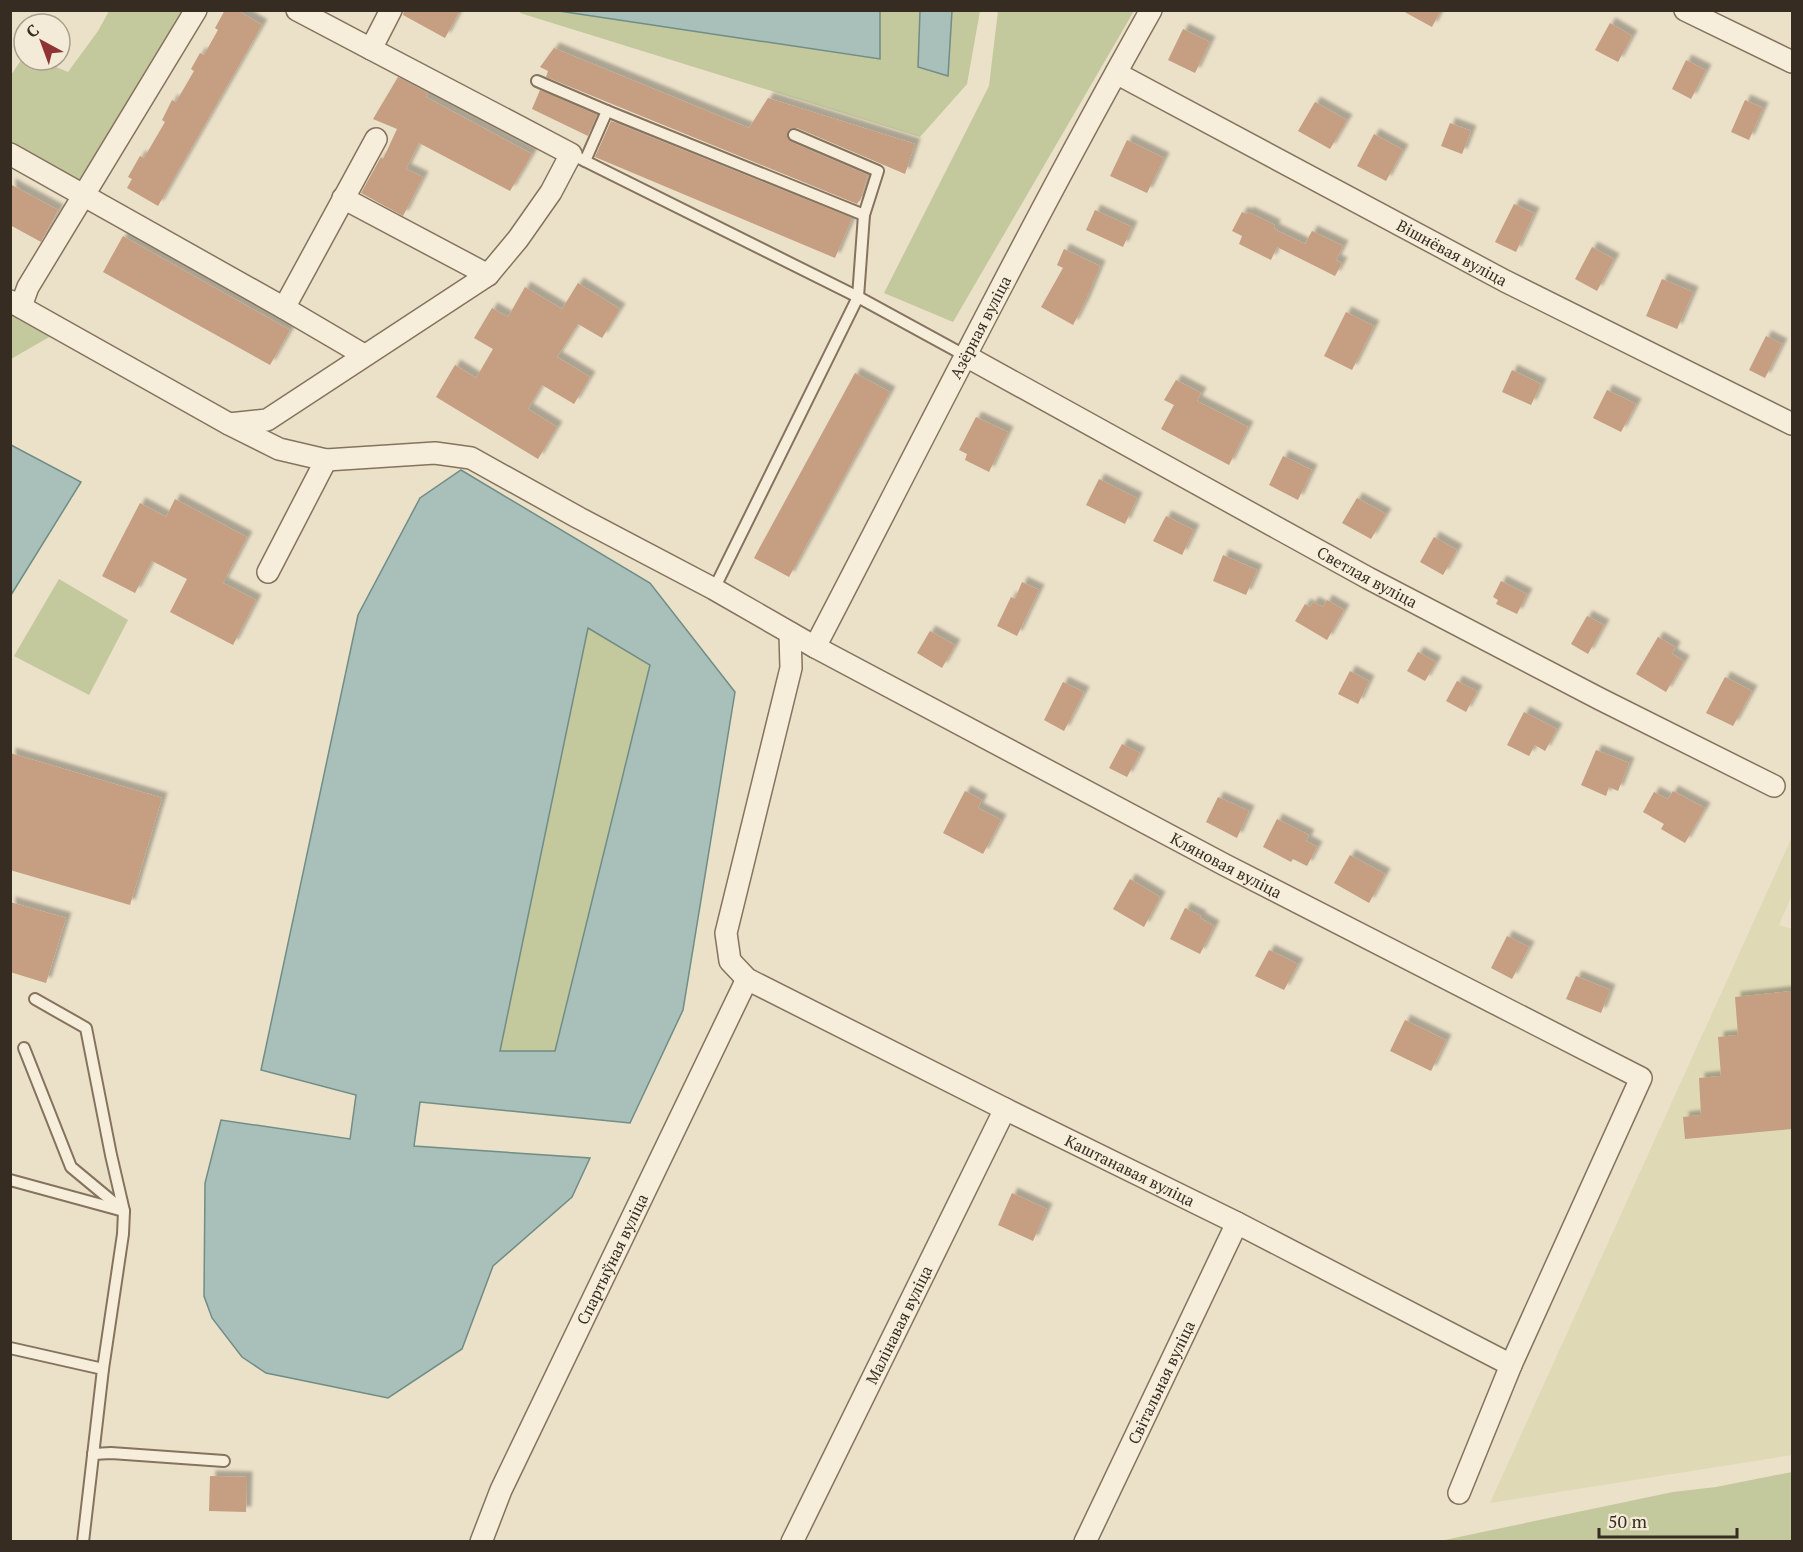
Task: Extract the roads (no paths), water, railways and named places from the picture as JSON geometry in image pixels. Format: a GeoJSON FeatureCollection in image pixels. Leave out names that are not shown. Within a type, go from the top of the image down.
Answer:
{"type":"FeatureCollection","features":[{"type":"Feature","properties":{"kind":"street"},"geometry":{"type":"LineString","coordinates":[[16,303],[28,287],[196,10]]}},
{"type":"Feature","properties":{"kind":"street"},"geometry":{"type":"LineString","coordinates":[[229,424],[267,420],[488,275],[518,239],[578,157],[297,10]]}},
{"type":"Feature","properties":{"kind":"street"},"geometry":{"type":"LineString","coordinates":[[371,50],[391,10]]}},
{"type":"Feature","properties":{"kind":"street","name":"Азёрная вуліца"},"geometry":{"type":"LineString","coordinates":[[815,647],[966,356],[1151,10]]}},
{"type":"Feature","properties":{"kind":"street"},"geometry":{"type":"LineString","coordinates":[[1685,10],[1792,62]]}},
{"type":"Feature","properties":{"kind":"street","name":"Вішнёвая вуліца"},"geometry":{"type":"LineString","coordinates":[[1116,73],[1505,281],[1792,424]]}},
{"type":"Feature","properties":{"kind":"street"},"geometry":{"type":"LineString","coordinates":[[284,308],[376,139]]}},
{"type":"Feature","properties":{"kind":"street"},"geometry":{"type":"LineString","coordinates":[[10,154],[284,308],[364,356]]}},
{"type":"Feature","properties":{"kind":"street"},"geometry":{"type":"LineString","coordinates":[[343,198],[488,275]]}},
{"type":"Feature","properties":{"kind":"street","name":"Кляновая вуліца"},"geometry":{"type":"LineString","coordinates":[[16,303],[229,424],[279,449],[326,460],[435,453],[471,458],[714,589],[815,647],[1225,865],[1641,1078],[1511,1365]]}},
{"type":"Feature","properties":{"kind":"street","name":"Светлая вуліца"},"geometry":{"type":"LineString","coordinates":[[966,356],[1368,578],[1774,786]]}},
{"type":"Feature","properties":{"kind":"street"},"geometry":{"type":"LineString","coordinates":[[268,572],[326,460]]}},
{"type":"Feature","properties":{"kind":"street"},"geometry":{"type":"LineString","coordinates":[[747,979],[730,961],[726,933],[791,668],[790,633]]}},
{"type":"Feature","properties":{"kind":"street","name":"Каштанавая вуліца"},"geometry":{"type":"LineString","coordinates":[[747,979],[1237,1223],[1511,1365]]}},
{"type":"Feature","properties":{"kind":"street","name":"Спартыўная вуліца"},"geometry":{"type":"LineString","coordinates":[[481,1542],[501,1490],[747,979]]}},
{"type":"Feature","properties":{"kind":"street","name":"Малінавая вуліца"},"geometry":{"type":"LineString","coordinates":[[792,1542],[1005,1109]]}},
{"type":"Feature","properties":{"kind":"street","name":"Світальная вуліца"},"geometry":{"type":"LineString","coordinates":[[1085,1542],[1237,1223]]}},
{"type":"Feature","properties":{"kind":"street"},"geometry":{"type":"LineString","coordinates":[[1459,1493],[1511,1365]]}},
{"type":"Feature","properties":{"kind":"lane"},"geometry":{"type":"LineString","coordinates":[[537,81],[864,215]]}},
{"type":"Feature","properties":{"kind":"lane"},"geometry":{"type":"LineString","coordinates":[[606,111],[578,157],[858,297],[966,356]]}},
{"type":"Feature","properties":{"kind":"lane"},"geometry":{"type":"LineString","coordinates":[[714,589],[858,297],[864,215],[878,171],[794,135]]}},
{"type":"Feature","properties":{"kind":"lane"},"geometry":{"type":"LineString","coordinates":[[35,999],[86,1028],[124,1211],[123,1234],[103,1369],[83,1542]]}},
{"type":"Feature","properties":{"kind":"lane"},"geometry":{"type":"LineString","coordinates":[[24,1048],[71,1167],[124,1211]]}},
{"type":"Feature","properties":{"kind":"lane"},"geometry":{"type":"LineString","coordinates":[[10,1180],[124,1211]]}},
{"type":"Feature","properties":{"kind":"lane"},"geometry":{"type":"LineString","coordinates":[[10,1348],[103,1369]]}},
{"type":"Feature","properties":{"kind":"lane"},"geometry":{"type":"LineString","coordinates":[[93,1454],[224,1461]]}},
{"type":"Feature","properties":{"kind":"water"},"geometry":{"type":"Polygon","coordinates":[[[559,11],[880,11],[880,59],[559,11]]]}},
{"type":"Feature","properties":{"kind":"water"},"geometry":{"type":"Polygon","coordinates":[[[920,11],[952,11],[948,76],[918,67],[920,11]]]}},
{"type":"Feature","properties":{"kind":"water"},"geometry":{"type":"Polygon","coordinates":[[[11,445],[81,482],[11,595],[11,445]]]}},
{"type":"Feature","properties":{"kind":"water"},"geometry":{"type":"Polygon","coordinates":[[[461,470],[650,583],[735,692],[683,1010],[630,1123],[420,1102],[414,1146],[590,1158],[572,1197],[493,1266],[462,1349],[388,1398],[266,1373],[242,1357],[212,1318],[204,1296],[205,1183],[221,1120],[350,1139],[356,1095],[261,1070],[358,615],[420,498],[461,470]],[[588,628],[500,1051],[555,1051],[650,665],[588,628]]]}}]}
